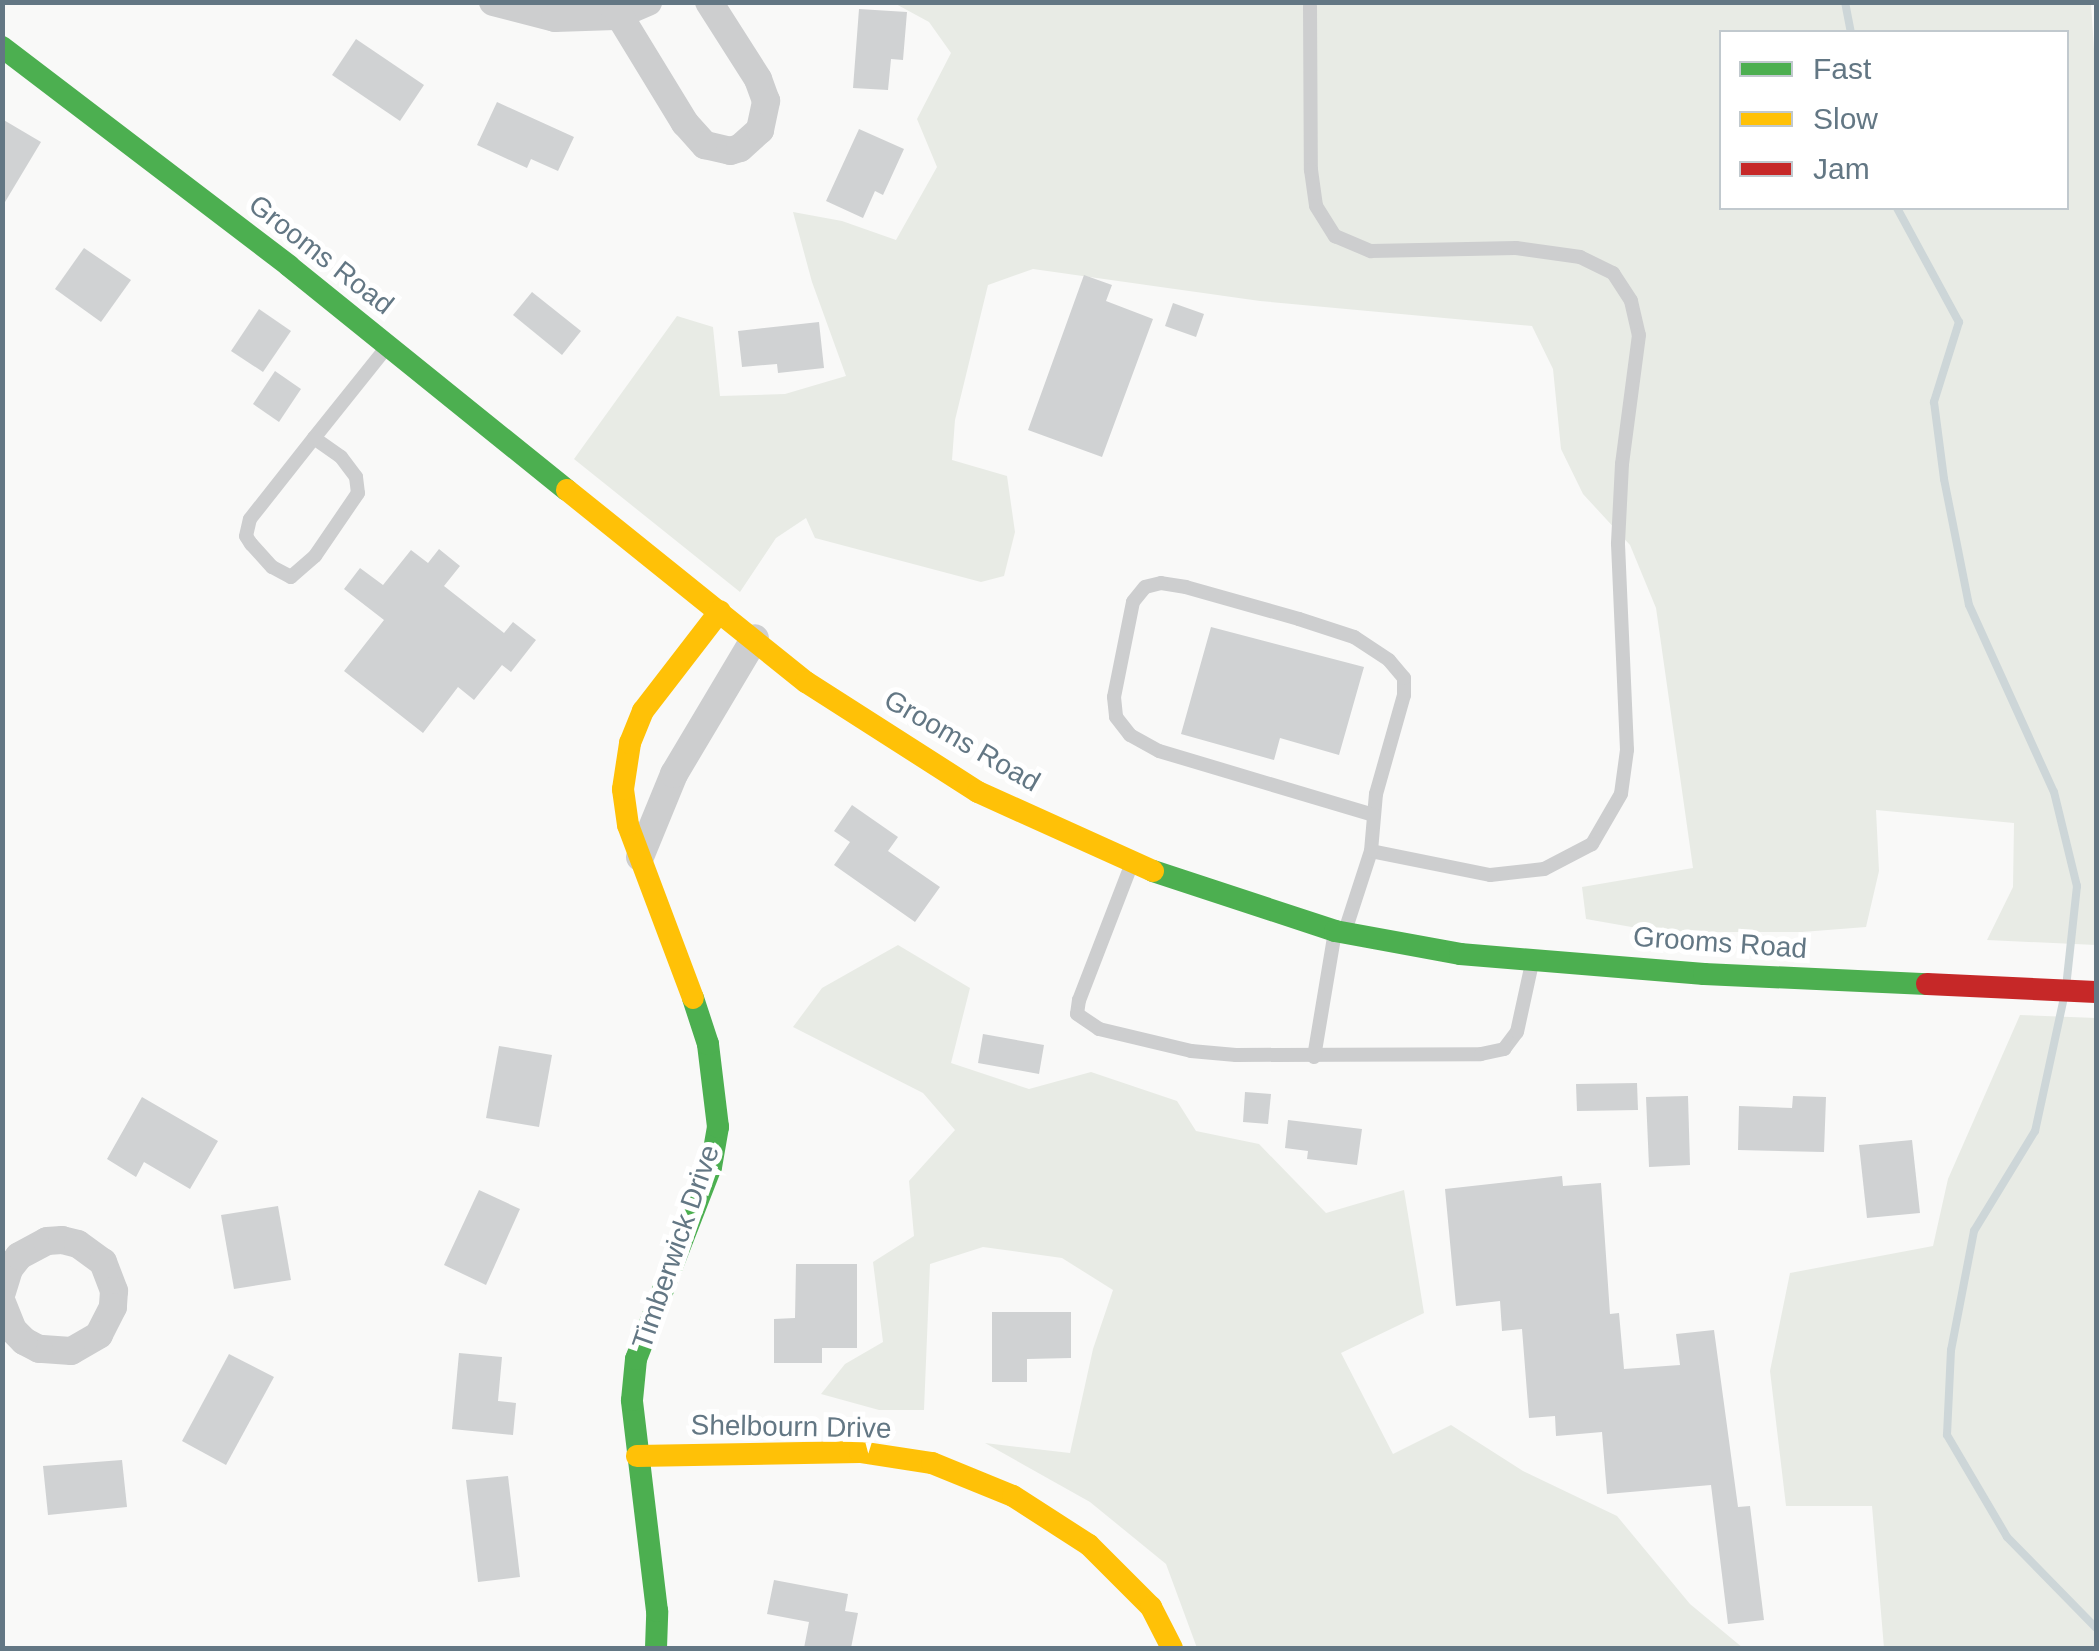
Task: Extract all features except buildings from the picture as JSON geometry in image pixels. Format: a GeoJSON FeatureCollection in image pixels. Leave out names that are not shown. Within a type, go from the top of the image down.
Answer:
{"type":"FeatureCollection","features":[{"type":"Feature","properties":{"kind":"street"},"geometry":{"type":"LineString","coordinates":[[493,2],[555,18],[619,15],[648,2]]}},
{"type":"Feature","properties":{"kind":"street"},"geometry":{"type":"LineString","coordinates":[[619,15],[685,123],[705,145],[730,151],[740,148],[760,130],[766,102],[758,78],[709,2]]}},
{"type":"Feature","properties":{"kind":"street","name":"Grooms Road"},"geometry":{"type":"LineString","coordinates":[[2,47],[388,346],[806,682],[978,792],[1132,863],[1213,894],[1339,932],[1460,954],[1532,962],[2096,992]]}},
{"type":"Feature","properties":{"kind":"street","name":"Timberwick Drive"},"geometry":{"type":"LineString","coordinates":[[656,1648],[657,1611],[632,1400],[636,1359],[711,1166],[718,1127],[708,1044],[662,906],[640,857],[623,789],[630,743],[643,710],[720,611]]}},
{"type":"Feature","properties":{"kind":"street"},"geometry":{"type":"LineString","coordinates":[[640,857],[674,774],[755,638]]}},
{"type":"Feature","properties":{"kind":"street"},"geometry":{"type":"LineString","coordinates":[[2,1292],[11,1249],[47,1241],[78,1244],[92,1252],[103,1262],[114,1291],[108,1322],[86,1345],[55,1352],[24,1341],[13,1330],[2,1303]]}},
{"type":"Feature","properties":{"kind":"street","name":"Shelbourn Drive"},"geometry":{"type":"LineString","coordinates":[[637,1456],[860,1452],[932,1463],[1013,1496],[1090,1546],[1151,1607],[1172,1648]]}},
{"type":"Feature","properties":{"kind":"lane"},"geometry":{"type":"LineString","coordinates":[[1310,6],[1310,170],[1316,206],[1335,236],[1371,250],[1516,248],[1580,258],[1613,273],[1631,300],[1639,334],[1622,464],[1618,544],[1628,750],[1621,794],[1592,844],[1544,869],[1490,875],[1372,851]]}},
{"type":"Feature","properties":{"kind":"lane"},"geometry":{"type":"LineString","coordinates":[[314,438],[341,456],[356,477],[358,493],[314,556],[291,577],[272,566],[246,536],[250,519],[314,438],[388,346]]}},
{"type":"Feature","properties":{"kind":"lane"},"geometry":{"type":"LineString","coordinates":[[1314,1057],[1339,932],[1372,851],[1374,815],[1404,695],[1404,678],[1389,660],[1354,638],[1186,587],[1161,583],[1145,587],[1133,602],[1114,697],[1116,717],[1130,735],[1160,751],[1374,815]]}},
{"type":"Feature","properties":{"kind":"lane"},"geometry":{"type":"LineString","coordinates":[[1132,863],[1079,1000],[1077,1014],[1086,1024],[1192,1050],[1314,1057],[1481,1054],[1504,1049],[1517,1032],[1532,962]]}},
{"type":"Feature","properties":{"kind":"shaded area"},"geometry":{"type":"Polygon","coordinates":[[[894,3],[2091,3],[2096,80],[2096,945],[1987,940],[2013,887],[2014,823],[1876,810],[1879,871],[1866,927],[1802,932],[1660,932],[1586,919],[1582,887],[1693,868],[1656,608],[1630,545],[1583,494],[1561,449],[1553,369],[1532,326],[1260,301],[1033,269],[988,285],[955,420],[952,460],[1007,476],[1015,532],[1004,576],[981,582],[815,538],[806,518],[776,538],[740,592],[574,459],[677,316],[713,327],[720,396],[785,394],[846,376],[812,282],[793,212],[842,221],[896,240],[937,167],[917,119],[951,53],[929,22],[894,3]]]}},
{"type":"Feature","properties":{"kind":"shaded area"},"geometry":{"type":"Polygon","coordinates":[[[898,945],[970,988],[951,1063],[1029,1089],[1091,1072],[1177,1101],[1196,1131],[1259,1144],[1326,1213],[1404,1190],[1424,1313],[1341,1353],[1393,1454],[1451,1425],[1523,1471],[1617,1516],[1690,1604],[1743,1648],[1197,1648],[1166,1564],[1090,1502],[985,1443],[1070,1453],[1093,1349],[1113,1290],[1062,1258],[983,1247],[930,1264],[924,1410],[879,1410],[821,1394],[845,1364],[883,1342],[873,1262],[914,1236],[909,1181],[955,1130],[923,1093],[793,1027],[822,988],[898,945]]]}},
{"type":"Feature","properties":{"kind":"shaded area"},"geometry":{"type":"Polygon","coordinates":[[[2020,1015],[2096,1018],[2096,1648],[1884,1648],[1872,1506],[1786,1506],[1770,1371],[1790,1273],[1933,1246],[1948,1179],[2020,1015]]]}},
{"type":"Feature","properties":{"kind":"waterway"},"geometry":{"type":"LineString","coordinates":[[1845,2],[1851,30]]}},
{"type":"Feature","properties":{"kind":"waterway"},"geometry":{"type":"LineString","coordinates":[[1898,210],[1959,322],[1934,402],[1944,479],[1969,605],[2054,792],[2077,886],[2067,978]]}},
{"type":"Feature","properties":{"kind":"waterway"},"geometry":{"type":"LineString","coordinates":[[2063,1002],[2035,1131],[1974,1231],[1951,1350],[1947,1435],[2007,1537],[2096,1628]]}},
{"type":"Feature","properties":{"kind":"traffic: fast"},"geometry":{"type":"LineString","coordinates":[[2,47],[289,266],[567,490]]}},
{"type":"Feature","properties":{"kind":"traffic: fast"},"geometry":{"type":"LineString","coordinates":[[1153,871],[1335,931],[1460,954],[1704,974],[1927,984]]}},
{"type":"Feature","properties":{"kind":"traffic: fast"},"geometry":{"type":"LineString","coordinates":[[656,1648],[657,1611],[632,1400],[636,1359],[711,1167],[718,1127],[708,1044],[693,998]]}},
{"type":"Feature","properties":{"kind":"traffic: slow"},"geometry":{"type":"LineString","coordinates":[[567,490],[806,682],[978,792],[1153,871]]}},
{"type":"Feature","properties":{"kind":"traffic: slow"},"geometry":{"type":"LineString","coordinates":[[693,998],[628,825],[623,789],[630,743],[643,711],[720,611]]}},
{"type":"Feature","properties":{"kind":"traffic: slow"},"geometry":{"type":"LineString","coordinates":[[637,1456],[860,1452],[932,1463],[1013,1496],[1089,1545],[1151,1607],[1172,1648]]}},
{"type":"Feature","properties":{"kind":"traffic: jam"},"geometry":{"type":"LineString","coordinates":[[1927,984],[2096,992]]}}]}
